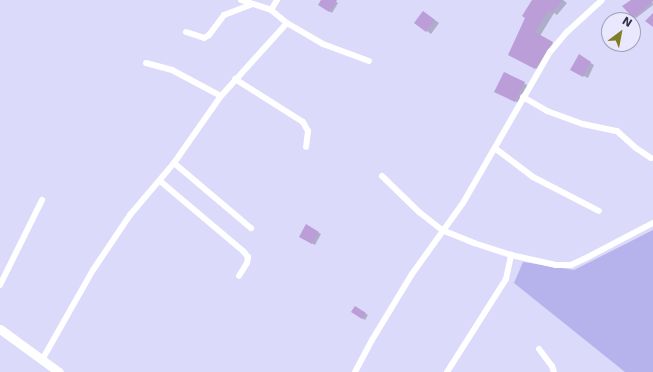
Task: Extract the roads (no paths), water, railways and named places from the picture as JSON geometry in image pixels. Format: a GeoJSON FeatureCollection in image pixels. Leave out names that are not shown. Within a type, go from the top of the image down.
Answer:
{"type":"FeatureCollection","features":[{"type":"Feature","properties":{"kind":"street"},"geometry":{"type":"LineString","coordinates":[[241,0],[271,10],[286,23],[323,44],[369,60]]}},
{"type":"Feature","properties":{"kind":"street"},"geometry":{"type":"LineString","coordinates":[[271,10],[277,0]]}},
{"type":"Feature","properties":{"kind":"street"},"geometry":{"type":"LineString","coordinates":[[355,372],[372,340],[442,230],[463,203],[496,149],[523,97],[550,52],[567,32],[602,0]]}},
{"type":"Feature","properties":{"kind":"street"},"geometry":{"type":"LineString","coordinates":[[186,32],[204,38],[209,35],[224,15],[252,4]]}},
{"type":"Feature","properties":{"kind":"street"},"geometry":{"type":"LineString","coordinates":[[42,360],[110,243],[130,214],[174,163],[221,96],[269,45],[286,23]]}},
{"type":"Feature","properties":{"kind":"street"},"geometry":{"type":"LineString","coordinates":[[146,63],[172,70],[221,96]]}},
{"type":"Feature","properties":{"kind":"street"},"geometry":{"type":"LineString","coordinates":[[236,79],[303,122],[308,131],[306,147]]}},
{"type":"Feature","properties":{"kind":"street"},"geometry":{"type":"LineString","coordinates":[[523,97],[546,111],[583,124],[617,131],[636,148],[651,158]]}},
{"type":"Feature","properties":{"kind":"street"},"geometry":{"type":"LineString","coordinates":[[496,149],[534,178],[598,211]]}},
{"type":"Feature","properties":{"kind":"street"},"geometry":{"type":"LineString","coordinates":[[174,163],[251,228]]}},
{"type":"Feature","properties":{"kind":"street"},"geometry":{"type":"LineString","coordinates":[[382,176],[419,212],[442,230],[474,243],[511,255],[549,264],[571,265],[653,223]]}},
{"type":"Feature","properties":{"kind":"street"},"geometry":{"type":"LineString","coordinates":[[160,180],[243,251],[248,257],[247,263],[239,276]]}},
{"type":"Feature","properties":{"kind":"street"},"geometry":{"type":"LineString","coordinates":[[0,285],[42,200]]}},
{"type":"Feature","properties":{"kind":"street"},"geometry":{"type":"LineString","coordinates":[[447,372],[503,285],[509,272],[511,255]]}},
{"type":"Feature","properties":{"kind":"street"},"geometry":{"type":"LineString","coordinates":[[0,329],[58,372]]}},
{"type":"Feature","properties":{"kind":"street"},"geometry":{"type":"LineString","coordinates":[[539,348],[552,366],[554,372]]}}]}
